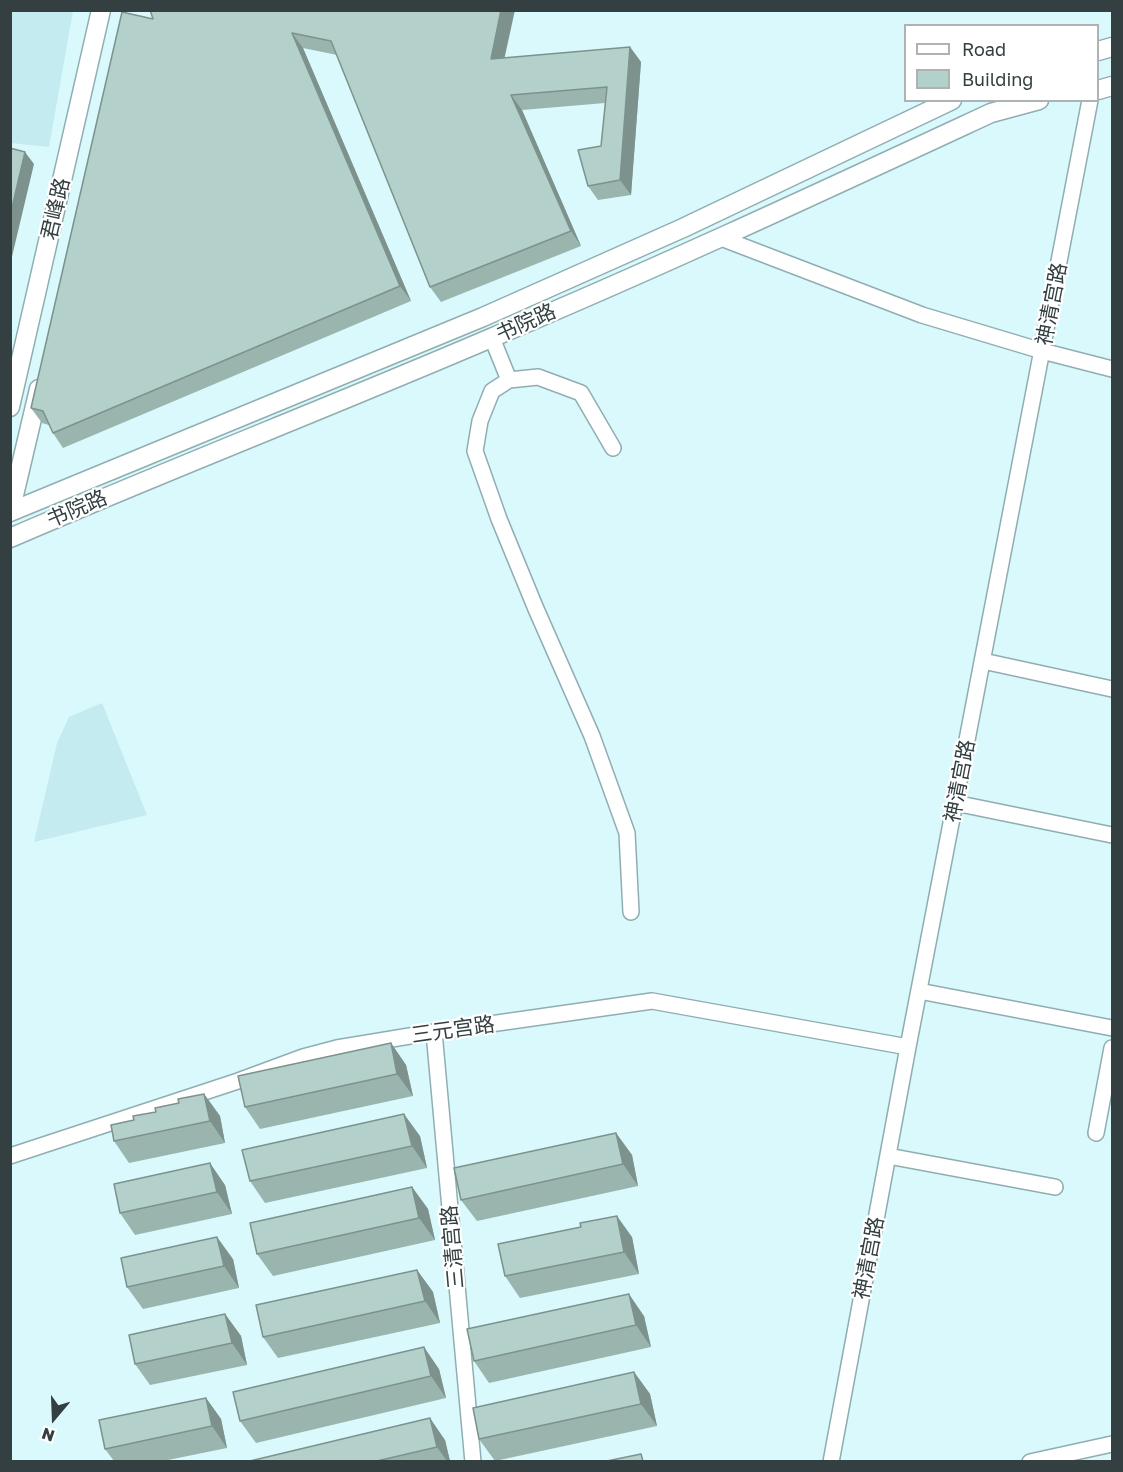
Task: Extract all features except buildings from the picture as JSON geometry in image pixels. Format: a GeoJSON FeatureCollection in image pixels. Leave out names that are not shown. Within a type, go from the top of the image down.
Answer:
{"type":"FeatureCollection","features":[{"type":"Feature","properties":{"kind":"main road","name":"君峰路"},"geometry":{"type":"LineString","coordinates":[[10,407],[101,10]]}},
{"type":"Feature","properties":{"kind":"main road","name":"书院路"},"geometry":{"type":"LineString","coordinates":[[11,512],[483,317],[683,228],[948,102]]}},
{"type":"Feature","properties":{"kind":"main road","name":"书院路"},"geometry":{"type":"LineString","coordinates":[[10,538],[492,338],[721,238],[991,113],[1032,102]]}},
{"type":"Feature","properties":{"kind":"main road"},"geometry":{"type":"LineString","coordinates":[[11,512],[43,373]]}},
{"type":"Feature","properties":{"kind":"street","name":"神清宫路"},"geometry":{"type":"LineString","coordinates":[[831,1461],[1090,102]]}},
{"type":"Feature","properties":{"kind":"street"},"geometry":{"type":"LineString","coordinates":[[721,238],[922,315],[1042,351],[1113,369]]}},
{"type":"Feature","properties":{"kind":"street"},"geometry":{"type":"LineString","coordinates":[[492,338],[509,380]]}},
{"type":"Feature","properties":{"kind":"street"},"geometry":{"type":"LineString","coordinates":[[613,448],[581,393],[538,377],[509,380],[492,391],[480,422],[475,451],[499,519],[592,736],[627,832],[632,912]]}},
{"type":"Feature","properties":{"kind":"street"},"geometry":{"type":"LineString","coordinates":[[983,661],[1113,689]]}},
{"type":"Feature","properties":{"kind":"street"},"geometry":{"type":"LineString","coordinates":[[955,803],[1113,835]]}},
{"type":"Feature","properties":{"kind":"street"},"geometry":{"type":"LineString","coordinates":[[919,991],[1113,1028]]}},
{"type":"Feature","properties":{"kind":"street","name":"三元宫路"},"geometry":{"type":"LineString","coordinates":[[10,1156],[238,1081],[303,1057],[337,1048],[652,1001],[908,1047]]}},
{"type":"Feature","properties":{"kind":"street","name":"三清宫路"},"geometry":{"type":"LineString","coordinates":[[434,1032],[473,1461]]}},
{"type":"Feature","properties":{"kind":"street"},"geometry":{"type":"LineString","coordinates":[[1096,1132],[1113,1048]]}},
{"type":"Feature","properties":{"kind":"street"},"geometry":{"type":"LineString","coordinates":[[888,1156],[1055,1187]]}},
{"type":"Feature","properties":{"kind":"street"},"geometry":{"type":"LineString","coordinates":[[1030,1461],[1113,1444]]}},
{"type":"Feature","properties":{"kind":"shaded area"},"geometry":{"type":"Polygon","coordinates":[[[10,11],[73,11],[49,147],[11,143],[10,11]]]}},
{"type":"Feature","properties":{"kind":"shaded area"},"geometry":{"type":"Polygon","coordinates":[[[102,703],[147,815],[34,842],[57,743],[69,717],[102,703]]]}}]}
